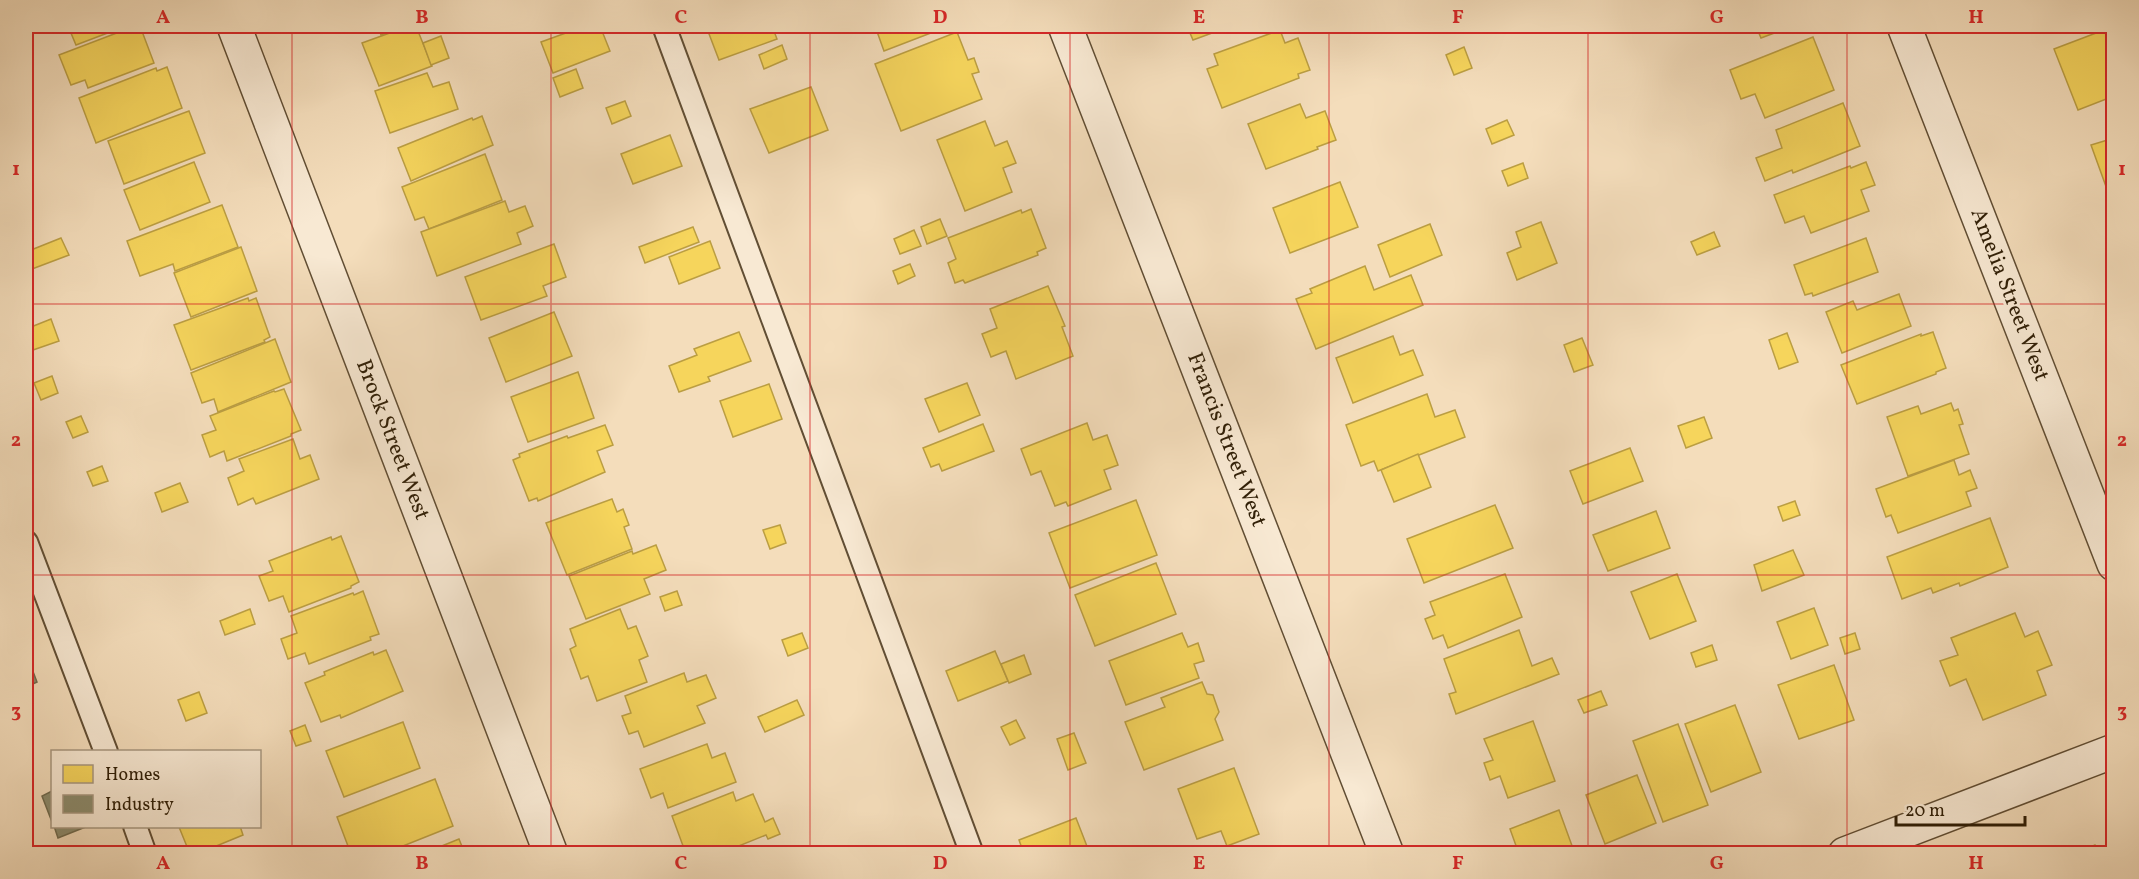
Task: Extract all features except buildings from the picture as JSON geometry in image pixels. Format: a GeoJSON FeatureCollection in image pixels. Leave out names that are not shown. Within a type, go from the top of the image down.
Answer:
{"type":"FeatureCollection","features":[{"type":"Feature","properties":{"kind":"street","name":"Brock Street West"},"geometry":{"type":"LineString","coordinates":[[234,26],[550,854]]}},
{"type":"Feature","properties":{"kind":"street","name":"Francis Street West"},"geometry":{"type":"LineString","coordinates":[[1065,26],[1387,854]]}},
{"type":"Feature","properties":{"kind":"street","name":"Amelia Street West"},"geometry":{"type":"LineString","coordinates":[[1904,26],[2114,564]]}},
{"type":"Feature","properties":{"kind":"street"},"geometry":{"type":"LineString","coordinates":[[1845,854],[2114,751]]}},
{"type":"Feature","properties":{"kind":"lane"},"geometry":{"type":"LineString","coordinates":[[664,26],[972,854]]}},
{"type":"Feature","properties":{"kind":"lane"},"geometry":{"type":"LineString","coordinates":[[26,542],[105,750]]}},
{"type":"Feature","properties":{"kind":"lane"},"geometry":{"type":"LineString","coordinates":[[136,828],[145,854]]}}]}
